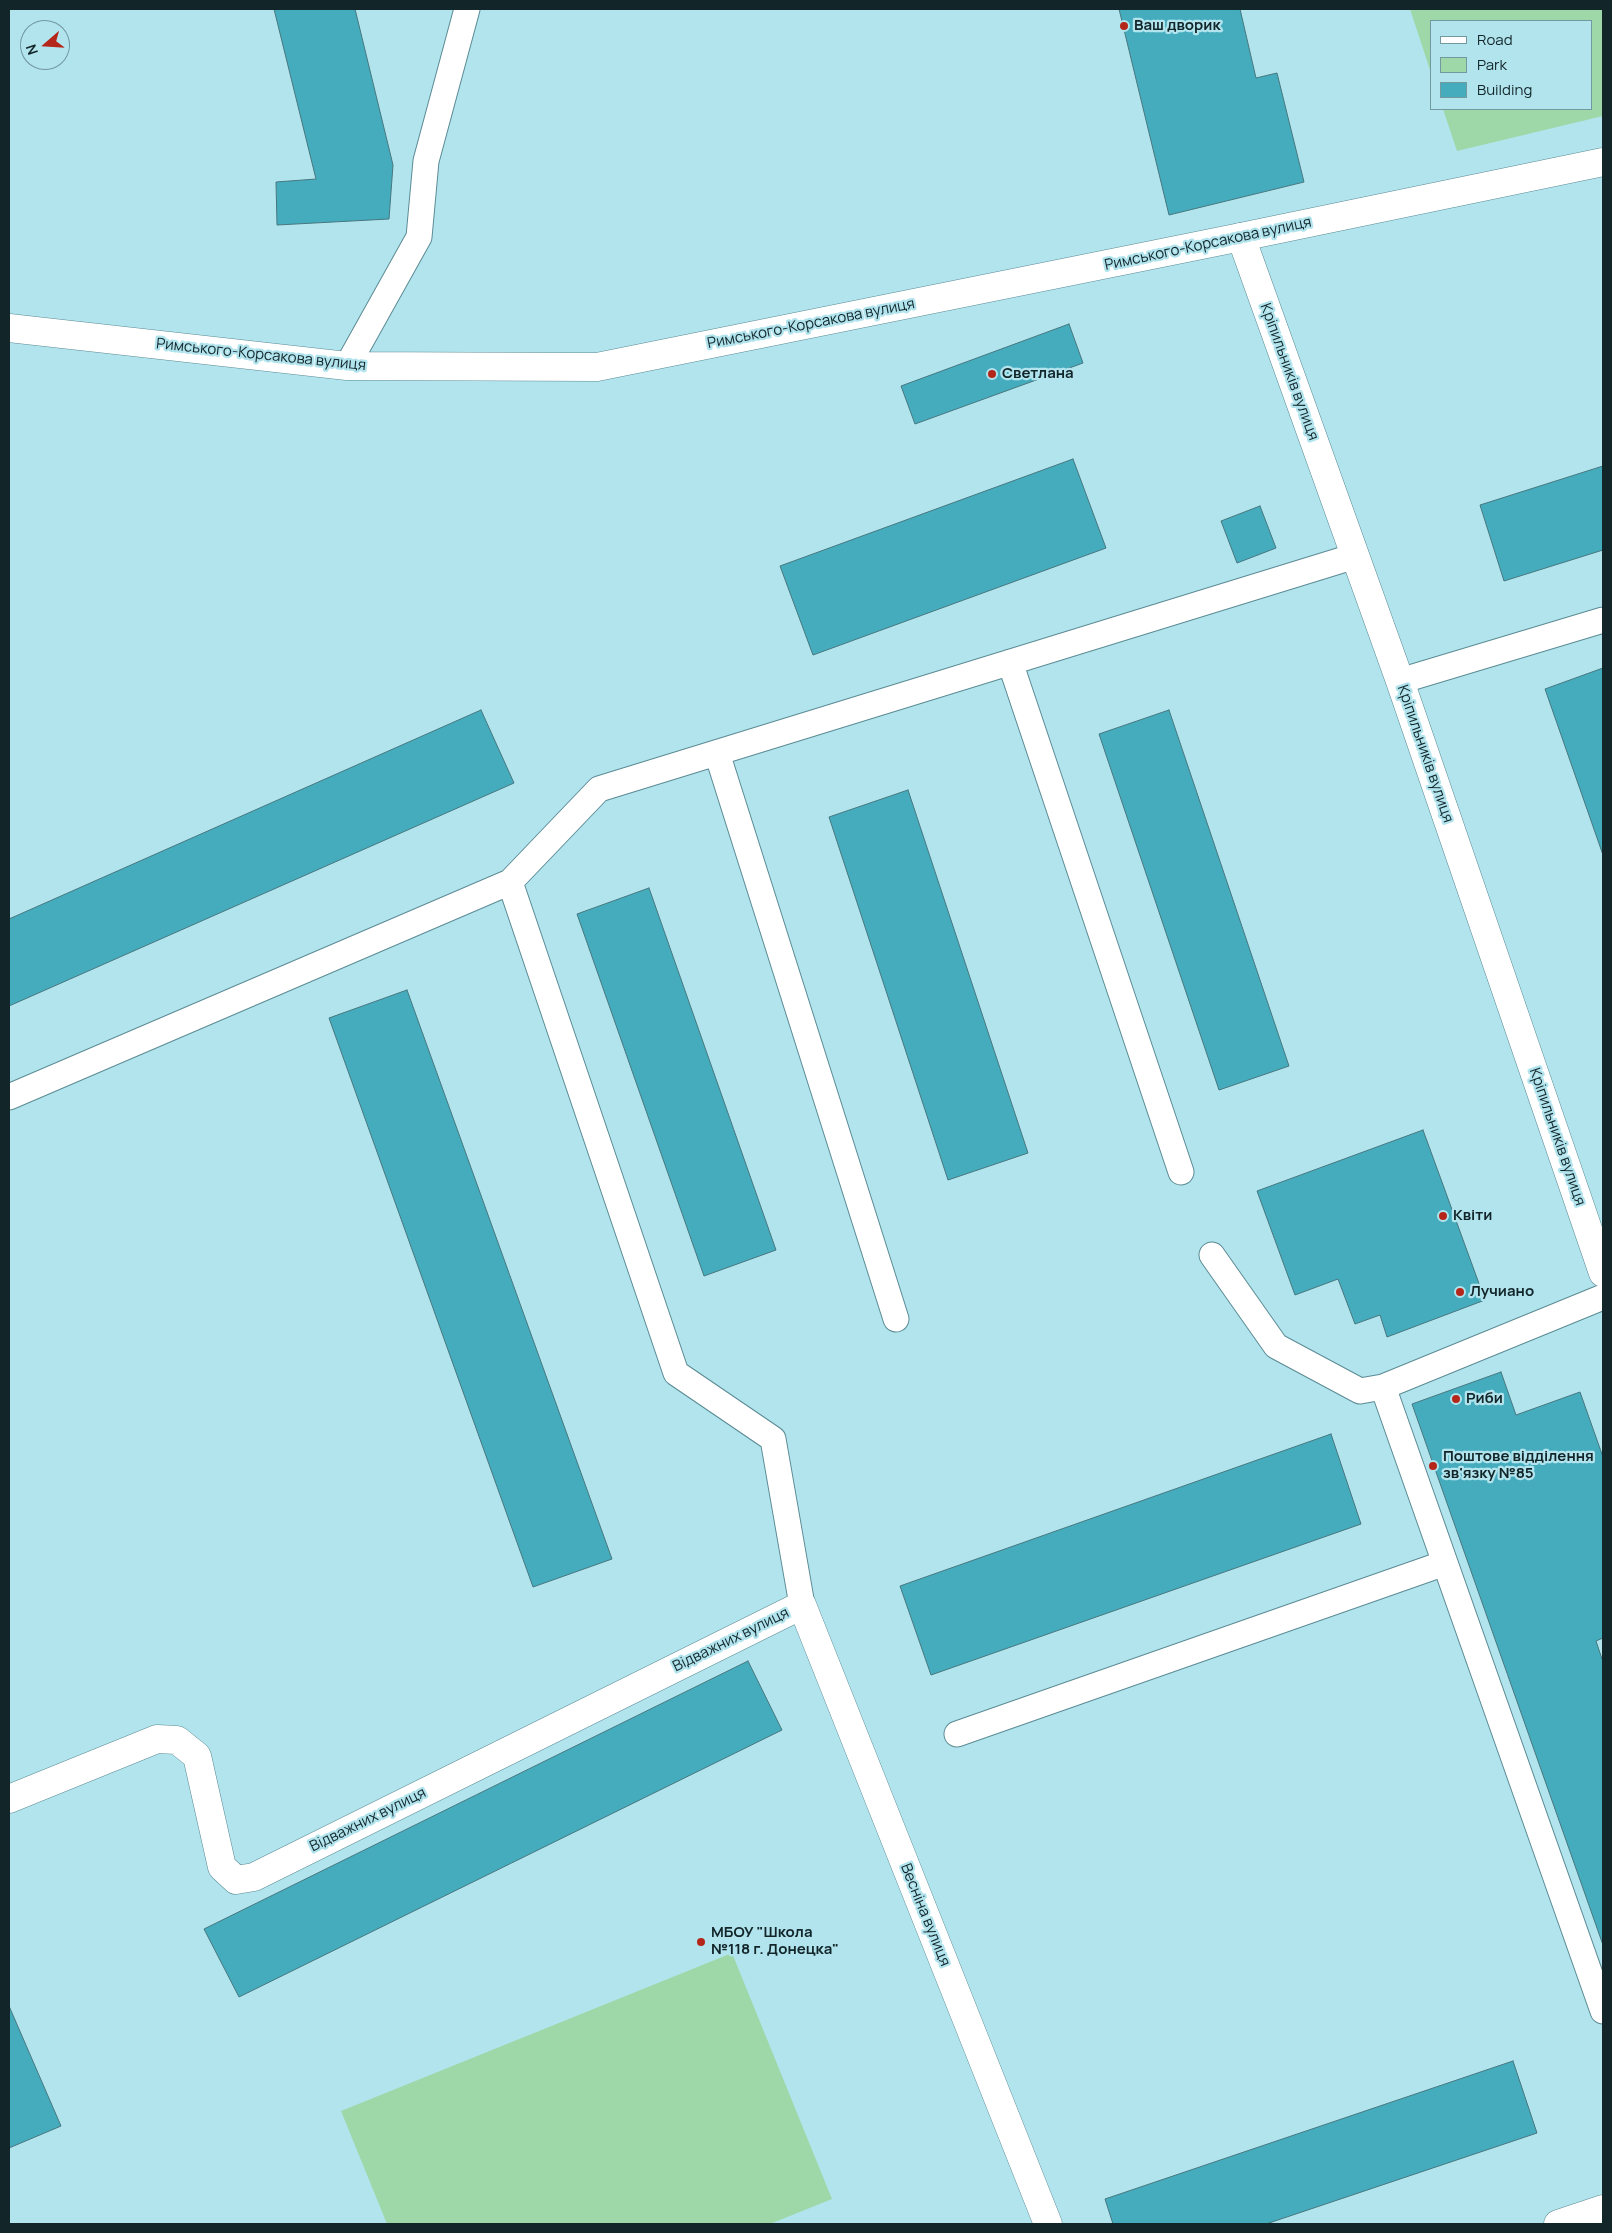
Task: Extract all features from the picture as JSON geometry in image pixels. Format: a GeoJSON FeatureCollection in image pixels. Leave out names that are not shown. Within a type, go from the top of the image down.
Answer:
{"type":"FeatureCollection","features":[{"type":"Feature","properties":{"kind":"street","name":"Римського-Корсакова вулиця"},"geometry":{"type":"LineString","coordinates":[[9,328],[347,366],[597,367],[1603,162]]}},
{"type":"Feature","properties":{"kind":"street","name":"Кріпильників вулиця"},"geometry":{"type":"LineString","coordinates":[[1241,237],[1400,681],[1603,1272]]}},
{"type":"Feature","properties":{"kind":"street","name":"Відважних вулиця"},"geometry":{"type":"LineString","coordinates":[[9,1799],[157,1739],[177,1740],[196,1756],[222,1867],[236,1880],[254,1877],[802,1605]]}},
{"type":"Feature","properties":{"kind":"street","name":"Весніна вулиця"},"geometry":{"type":"LineString","coordinates":[[802,1605],[1048,2224]]}},
{"type":"Feature","properties":{"kind":"street"},"geometry":{"type":"LineString","coordinates":[[1558,2224],[1603,2208]]}},
{"type":"Feature","properties":{"kind":"lane"},"geometry":{"type":"LineString","coordinates":[[347,366],[419,237],[426,161],[467,9]]}},
{"type":"Feature","properties":{"kind":"lane"},"geometry":{"type":"LineString","coordinates":[[9,1097],[510,882],[599,789],[1355,556]]}},
{"type":"Feature","properties":{"kind":"lane"},"geometry":{"type":"LineString","coordinates":[[1400,681],[1603,620]]}},
{"type":"Feature","properties":{"kind":"lane"},"geometry":{"type":"LineString","coordinates":[[1010,662],[1181,1172]]}},
{"type":"Feature","properties":{"kind":"lane"},"geometry":{"type":"LineString","coordinates":[[717,753],[896,1319]]}},
{"type":"Feature","properties":{"kind":"lane"},"geometry":{"type":"LineString","coordinates":[[510,882],[676,1373],[773,1439],[802,1605]]}},
{"type":"Feature","properties":{"kind":"lane"},"geometry":{"type":"LineString","coordinates":[[1212,1255],[1276,1346],[1360,1391],[1383,1386],[1603,1297]]}},
{"type":"Feature","properties":{"kind":"lane"},"geometry":{"type":"LineString","coordinates":[[1383,1386],[1603,2011]]}},
{"type":"Feature","properties":{"kind":"lane"},"geometry":{"type":"LineString","coordinates":[[957,1734],[1445,1563]]}},
{"type":"Feature","properties":{"kind":"green space"},"geometry":{"type":"Polygon","coordinates":[[[1410,9],[1603,9],[1603,116],[1457,151],[1443,110],[1592,110],[1592,20],[1430,20],[1430,70],[1410,9]]]}},
{"type":"Feature","properties":{"kind":"green space"},"geometry":{"type":"Polygon","coordinates":[[[732,1953],[832,2199],[770,2224],[387,2224],[341,2111],[732,1953]]]}},
{"type":"Feature","properties":{"kind":"building"},"geometry":{"type":"Polygon","coordinates":[[[274,9],[355,9],[393,165],[389,219],[277,225],[276,182],[316,179],[274,9]]]}},
{"type":"Feature","properties":{"kind":"building"},"geometry":{"type":"Polygon","coordinates":[[[1119,9],[1240,9],[1256,78],[1277,73],[1304,182],[1169,215],[1119,9]]]}},
{"type":"Feature","properties":{"kind":"building","name":"Светлана"},"geometry":{"type":"Polygon","coordinates":[[[1069,324],[1083,363],[915,424],[901,386],[1069,324]]]}},
{"type":"Feature","properties":{"kind":"building"},"geometry":{"type":"Polygon","coordinates":[[[1073,459],[1106,548],[813,655],[780,566],[1073,459]]]}},
{"type":"Feature","properties":{"kind":"building"},"geometry":{"type":"Polygon","coordinates":[[[1603,466],[1603,550],[1504,581],[1480,505],[1603,466]]]}},
{"type":"Feature","properties":{"kind":"building"},"geometry":{"type":"Polygon","coordinates":[[[1260,506],[1276,548],[1237,563],[1221,521],[1260,506]]]}},
{"type":"Feature","properties":{"kind":"building"},"geometry":{"type":"Polygon","coordinates":[[[1603,668],[1603,855],[1545,689],[1603,668]]]}},
{"type":"Feature","properties":{"kind":"building"},"geometry":{"type":"Polygon","coordinates":[[[481,710],[514,783],[9,1006],[9,919],[481,710]]]}},
{"type":"Feature","properties":{"kind":"building"},"geometry":{"type":"Polygon","coordinates":[[[1169,710],[1289,1066],[1219,1090],[1099,734],[1169,710]]]}},
{"type":"Feature","properties":{"kind":"building"},"geometry":{"type":"Polygon","coordinates":[[[908,790],[1028,1153],[948,1180],[829,817],[908,790]]]}},
{"type":"Feature","properties":{"kind":"building"},"geometry":{"type":"Polygon","coordinates":[[[649,888],[776,1250],[704,1276],[577,914],[649,888]]]}},
{"type":"Feature","properties":{"kind":"building"},"geometry":{"type":"Polygon","coordinates":[[[407,990],[612,1559],[533,1587],[329,1018],[407,990]]]}},
{"type":"Feature","properties":{"kind":"building"},"geometry":{"type":"Polygon","coordinates":[[[1423,1130],[1485,1300],[1387,1337],[1380,1315],[1355,1324],[1338,1279],[1295,1295],[1257,1191],[1423,1130]]]}},
{"type":"Feature","properties":{"kind":"building"},"geometry":{"type":"Polygon","coordinates":[[[1501,1372],[1516,1415],[1580,1392],[1603,1457],[1603,1638],[1596,1641],[1603,1662],[1603,1945],[1412,1404],[1501,1372]]]}},
{"type":"Feature","properties":{"kind":"building"},"geometry":{"type":"Polygon","coordinates":[[[1331,1434],[1361,1524],[931,1675],[900,1586],[1331,1434]]]}},
{"type":"Feature","properties":{"kind":"building"},"geometry":{"type":"Polygon","coordinates":[[[748,1661],[782,1730],[239,1997],[204,1929],[748,1661]]]}},
{"type":"Feature","properties":{"kind":"building"},"geometry":{"type":"Polygon","coordinates":[[[9,2006],[61,2126],[9,2148],[9,2006]]]}},
{"type":"Feature","properties":{"kind":"building"},"geometry":{"type":"Polygon","coordinates":[[[1513,2061],[1537,2133],[1266,2224],[1113,2224],[1105,2199],[1513,2061]]]}},
{"type":"Feature","properties":{"kind":"place","name":"Ваш дворик"},"geometry":{"type":"Point","coordinates":[1124,26]}},
{"type":"Feature","properties":{"kind":"place","name":"Светлана"},"geometry":{"type":"Point","coordinates":[992,374]}},
{"type":"Feature","properties":{"kind":"place","name":"Квіти"},"geometry":{"type":"Point","coordinates":[1443,1216]}},
{"type":"Feature","properties":{"kind":"place","name":"Лучиано"},"geometry":{"type":"Point","coordinates":[1460,1292]}},
{"type":"Feature","properties":{"kind":"place","name":"Риби"},"geometry":{"type":"Point","coordinates":[1456,1399]}},
{"type":"Feature","properties":{"kind":"place","name":"Поштове відділення зв'язку №85"},"geometry":{"type":"Point","coordinates":[1433,1466]}},
{"type":"Feature","properties":{"kind":"place","name":"МБОУ \"Школа №118 г. Донецка\""},"geometry":{"type":"Point","coordinates":[701,1942]}}]}
